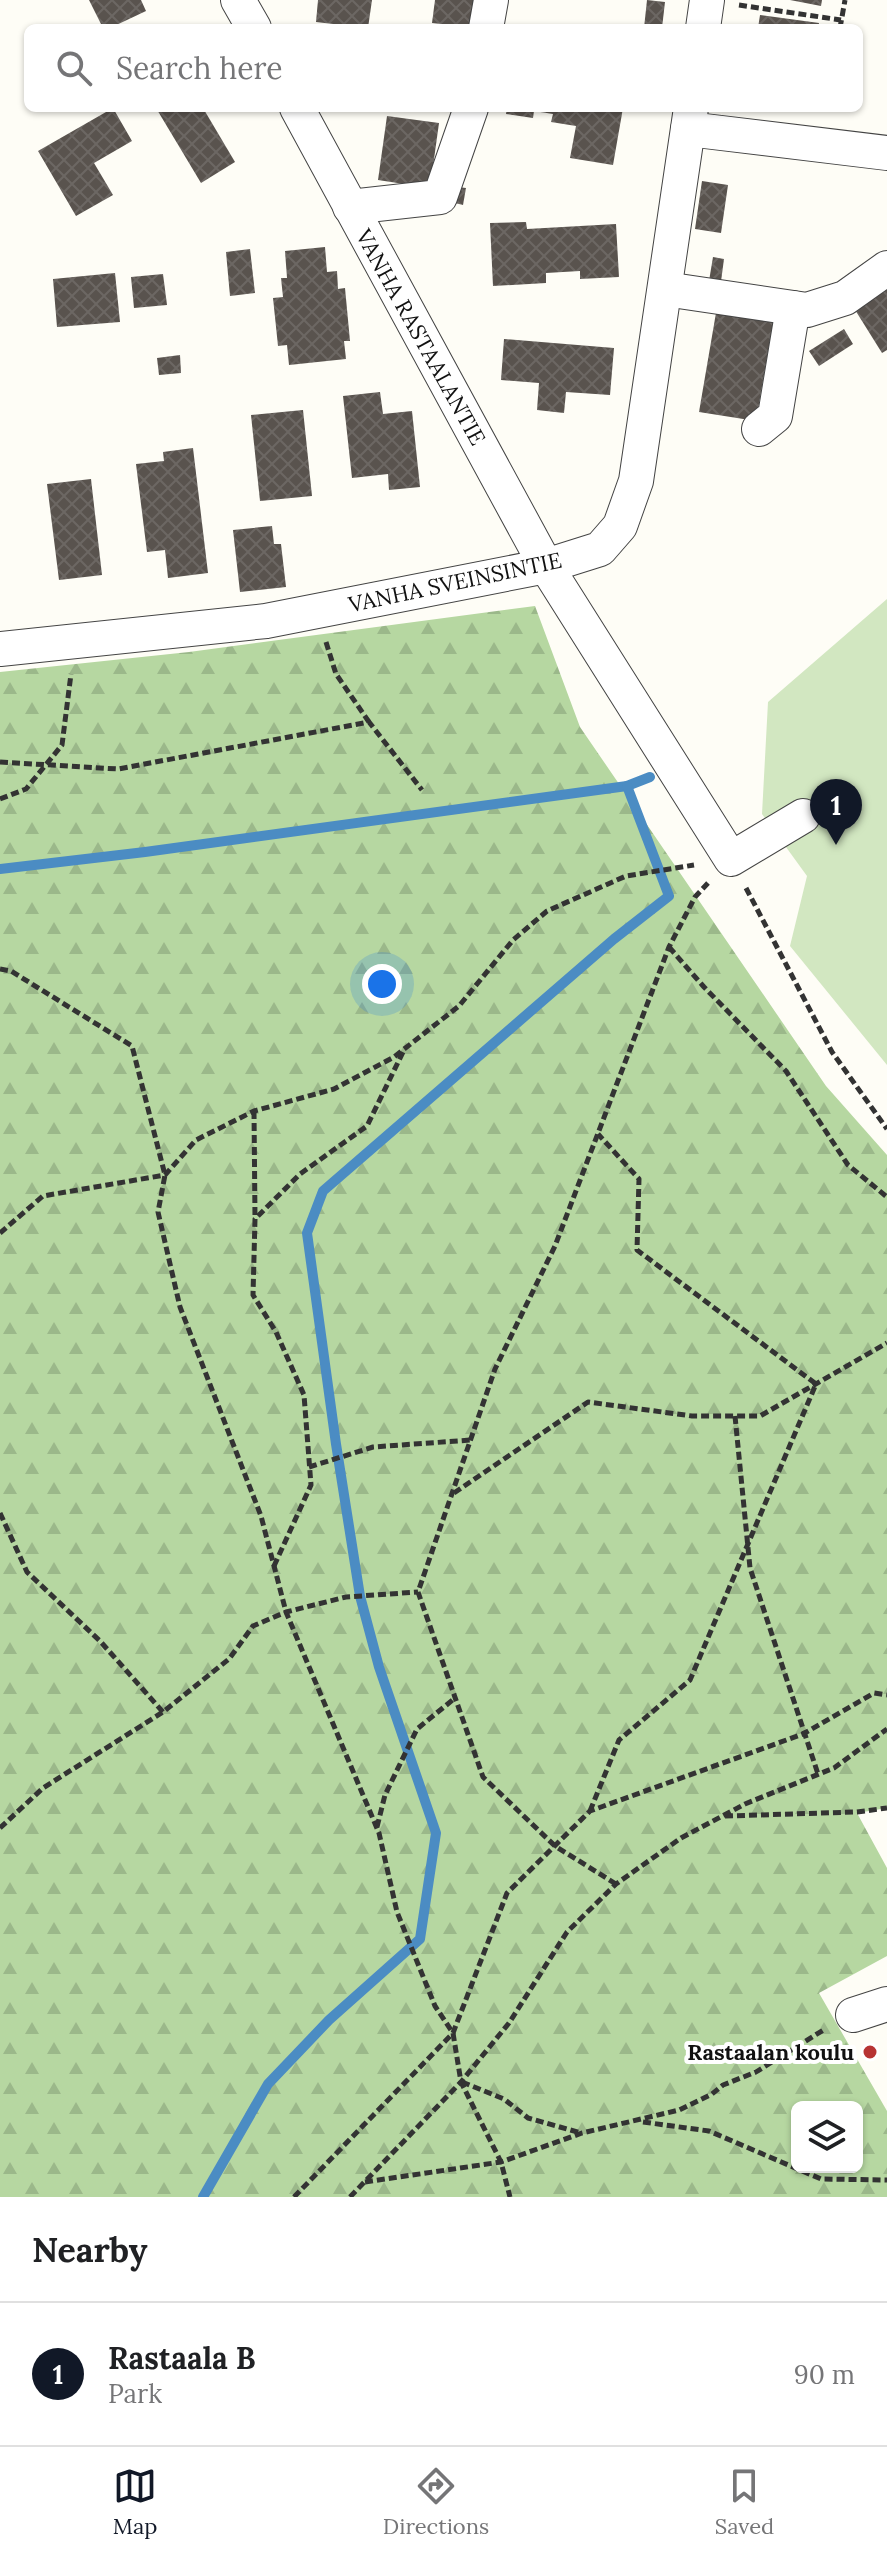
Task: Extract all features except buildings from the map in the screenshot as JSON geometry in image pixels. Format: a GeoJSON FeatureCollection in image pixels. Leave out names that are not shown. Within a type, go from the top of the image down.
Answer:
{"type":"FeatureCollection","features":[{"type":"Feature","properties":{"kind":"street"},"geometry":{"type":"LineString","coordinates":[[238,0],[252,24]]}},
{"type":"Feature","properties":{"kind":"street"},"geometry":{"type":"LineString","coordinates":[[487,24],[491,0]]}},
{"type":"Feature","properties":{"kind":"street"},"geometry":{"type":"LineString","coordinates":[[704,24],[707,0]]}},
{"type":"Feature","properties":{"kind":"street","name":"VANHA RASTAALANTIE"},"geometry":{"type":"LineString","coordinates":[[299,112],[546,566],[731,859]]}},
{"type":"Feature","properties":{"kind":"street"},"geometry":{"type":"LineString","coordinates":[[350,207],[440,197],[470,112]]}},
{"type":"Feature","properties":{"kind":"street"},"geometry":{"type":"LineString","coordinates":[[690,118],[887,153]]}},
{"type":"Feature","properties":{"kind":"street","name":"VANHA SVEINSINTIE"},"geometry":{"type":"LineString","coordinates":[[0,649],[266,621],[546,566],[600,549],[620,526],[636,481],[690,118]]}},
{"type":"Feature","properties":{"kind":"street"},"geometry":{"type":"LineString","coordinates":[[665,289],[807,310],[845,298],[887,268]]}},
{"type":"Feature","properties":{"kind":"street"},"geometry":{"type":"LineString","coordinates":[[759,429],[775,416],[793,308]]}},
{"type":"Feature","properties":{"kind":"street"},"geometry":{"type":"LineString","coordinates":[[731,859],[803,816]]}},
{"type":"Feature","properties":{"kind":"street"},"geometry":{"type":"LineString","coordinates":[[853,2015],[887,2004]]}},
{"type":"Feature","properties":{"kind":"path"},"geometry":{"type":"LineString","coordinates":[[707,0],[841,20]]}},
{"type":"Feature","properties":{"kind":"path"},"geometry":{"type":"LineString","coordinates":[[840,24],[845,0]]}},
{"type":"Feature","properties":{"kind":"path"},"geometry":{"type":"LineString","coordinates":[[316,611],[336,674],[422,790]]}},
{"type":"Feature","properties":{"kind":"path"},"geometry":{"type":"LineString","coordinates":[[0,799],[26,789],[62,745],[75,642]]}},
{"type":"Feature","properties":{"kind":"path"},"geometry":{"type":"LineString","coordinates":[[0,762],[118,769],[369,722]]}},
{"type":"Feature","properties":{"kind":"path"},"geometry":{"type":"LineString","coordinates":[[616,1884],[555,1846],[483,1777],[418,1592],[495,1369],[555,1246],[669,947],[695,897],[731,859]]}},
{"type":"Feature","properties":{"kind":"path"},"geometry":{"type":"LineString","coordinates":[[0,1233],[43,1196],[165,1175],[196,1140],[254,1111],[334,1089],[394,1057],[459,1006],[513,940],[547,911],[626,876],[731,859]]}},
{"type":"Feature","properties":{"kind":"path"},"geometry":{"type":"LineString","coordinates":[[731,859],[832,1052],[887,1129]]}},
{"type":"Feature","properties":{"kind":"path"},"geometry":{"type":"LineString","coordinates":[[669,947],[786,1071],[848,1165],[887,1197]]}},
{"type":"Feature","properties":{"kind":"path"},"geometry":{"type":"LineString","coordinates":[[0,969],[11,971],[132,1046],[165,1175],[158,1212],[180,1307],[261,1516],[286,1612],[376,1827],[397,1912],[435,2006],[453,2033],[461,2082],[501,2162],[510,2197]]}},
{"type":"Feature","properties":{"kind":"path"},"geometry":{"type":"LineString","coordinates":[[255,1219],[300,1174],[367,1126],[405,1049]]}},
{"type":"Feature","properties":{"kind":"path"},"geometry":{"type":"LineString","coordinates":[[254,1111],[253,1295],[276,1332],[304,1395],[311,1485],[274,1567]]}},
{"type":"Feature","properties":{"kind":"path"},"geometry":{"type":"LineString","coordinates":[[598,1134],[639,1179],[637,1250],[816,1384]]}},
{"type":"Feature","properties":{"kind":"path"},"geometry":{"type":"LineString","coordinates":[[453,1493],[588,1402],[692,1416],[760,1416],[887,1343]]}},
{"type":"Feature","properties":{"kind":"path"},"geometry":{"type":"LineString","coordinates":[[294,2197],[453,2033],[507,1893],[590,1811],[619,1740],[690,1680],[816,1384]]}},
{"type":"Feature","properties":{"kind":"path"},"geometry":{"type":"LineString","coordinates":[[735,1416],[750,1568],[818,1774]]}},
{"type":"Feature","properties":{"kind":"path"},"geometry":{"type":"LineString","coordinates":[[309,1467],[373,1447],[471,1440]]}},
{"type":"Feature","properties":{"kind":"path"},"geometry":{"type":"LineString","coordinates":[[0,1513],[27,1572],[100,1641],[163,1712]]}},
{"type":"Feature","properties":{"kind":"path"},"geometry":{"type":"LineString","coordinates":[[0,1828],[43,1788],[163,1712],[229,1659],[253,1626],[286,1612],[346,1597],[418,1592]]}},
{"type":"Feature","properties":{"kind":"path"},"geometry":{"type":"LineString","coordinates":[[590,1811],[803,1734],[874,1693],[887,1695]]}},
{"type":"Feature","properties":{"kind":"path"},"geometry":{"type":"LineString","coordinates":[[376,1827],[385,1795],[417,1729],[455,1698]]}},
{"type":"Feature","properties":{"kind":"path"},"geometry":{"type":"LineString","coordinates":[[350,2197],[461,2082],[509,2023],[567,1932],[616,1884],[681,1838],[745,1804],[834,1768],[887,1729]]}},
{"type":"Feature","properties":{"kind":"path"},"geometry":{"type":"LineString","coordinates":[[724,1816],[857,1812],[887,1808]]}},
{"type":"Feature","properties":{"kind":"path"},"geometry":{"type":"LineString","coordinates":[[364,2182],[501,2162],[582,2133],[679,2110],[723,2085],[756,2072],[810,2037],[853,2015]]}},
{"type":"Feature","properties":{"kind":"path"},"geometry":{"type":"LineString","coordinates":[[461,2082],[504,2099],[528,2118],[582,2133]]}},
{"type":"Feature","properties":{"kind":"path"},"geometry":{"type":"LineString","coordinates":[[638,2121],[709,2131],[821,2179],[887,2180]]}},
{"type":"Feature","properties":{"kind":"green space"},"geometry":{"type":"Polygon","coordinates":[[[887,599],[887,1065],[790,946],[807,876],[762,814],[768,702],[887,599]]]}},
{"type":"Feature","properties":{"kind":"green space"},"geometry":{"type":"Polygon","coordinates":[[[535,606],[580,727],[826,1086],[887,1155],[887,1808],[857,1813],[887,1868],[887,1956],[819,1993],[887,2111],[887,2197],[0,2197],[0,672],[189,652],[535,606]]]}},
{"type":"Feature","properties":{"kind":"waterway"},"geometry":{"type":"LineString","coordinates":[[0,869],[627,786],[650,777]]}},
{"type":"Feature","properties":{"kind":"waterway"},"geometry":{"type":"LineString","coordinates":[[203,2197],[268,2084],[329,2020],[420,1939],[436,1833],[379,1667],[360,1596],[307,1233],[323,1191],[614,939],[669,896],[627,786]]}},
{"type":"Feature","properties":{"kind":"place","name":"Rastaala B"},"geometry":{"type":"Point","coordinates":[836,845]}},
{"type":"Feature","properties":{"kind":"place","name":"Rastaalan koulu"},"geometry":{"type":"Point","coordinates":[870,2052]}}]}
